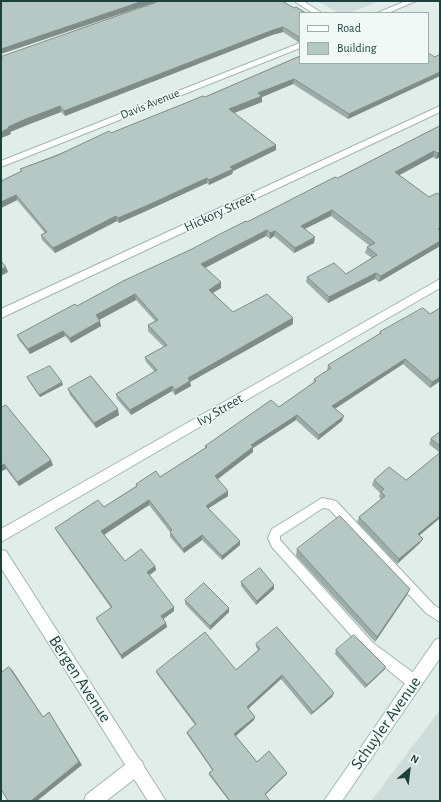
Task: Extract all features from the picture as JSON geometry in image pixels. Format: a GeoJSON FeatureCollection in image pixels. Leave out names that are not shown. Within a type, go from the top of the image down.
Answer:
{"type":"FeatureCollection","features":[{"type":"Feature","properties":{"kind":"street"},"geometry":{"type":"LineString","coordinates":[[298,1],[316,12]]}},
{"type":"Feature","properties":{"kind":"street"},"geometry":{"type":"LineString","coordinates":[[384,12],[412,1]]}},
{"type":"Feature","properties":{"kind":"street","name":"Davis Avenue"},"geometry":{"type":"LineString","coordinates":[[1,164],[299,45]]}},
{"type":"Feature","properties":{"kind":"street","name":"Hickory Street"},"geometry":{"type":"LineString","coordinates":[[1,314],[440,110]]}},
{"type":"Feature","properties":{"kind":"street","name":"Ivy Street"},"geometry":{"type":"LineString","coordinates":[[1,536],[440,283]]}},
{"type":"Feature","properties":{"kind":"street","name":"Bergen Avenue"},"geometry":{"type":"LineString","coordinates":[[1,556],[158,801]]}},
{"type":"Feature","properties":{"kind":"street","name":"Schuyler Avenue"},"geometry":{"type":"LineString","coordinates":[[332,801],[440,645]]}},
{"type":"Feature","properties":{"kind":"street"},"geometry":{"type":"LineString","coordinates":[[92,801],[136,767]]}},
{"type":"Feature","properties":{"kind":"lane"},"geometry":{"type":"LineString","coordinates":[[414,682],[369,647],[276,543],[274,538],[276,533],[322,503],[332,504],[430,609],[440,616]]}},
{"type":"Feature","properties":{"kind":"shaded area"},"geometry":{"type":"Polygon","coordinates":[[[318,1],[380,1],[352,12],[336,12],[318,1]]]}},
{"type":"Feature","properties":{"kind":"shaded area"},"geometry":{"type":"Polygon","coordinates":[[[440,710],[440,801],[371,801],[440,710]]]}},
{"type":"Feature","properties":{"kind":"building"},"geometry":{"type":"Polygon","coordinates":[[[1,1],[143,1],[1,49],[1,1]]]}},
{"type":"Feature","properties":{"kind":"building"},"geometry":{"type":"Polygon","coordinates":[[[160,1],[282,1],[304,12],[299,12],[299,37],[283,27],[273,30],[64,111],[60,106],[26,119],[8,127],[9,128],[1,132],[1,57],[160,1]]]}},
{"type":"Feature","properties":{"kind":"building"},"geometry":{"type":"Polygon","coordinates":[[[429,54],[435,57],[440,54],[440,72],[349,114],[294,79],[258,93],[262,96],[229,109],[276,145],[230,167],[233,169],[209,180],[207,178],[118,218],[116,216],[53,248],[41,235],[47,232],[16,195],[1,202],[1,181],[22,171],[20,169],[56,156],[109,131],[111,133],[203,96],[205,97],[299,56],[299,64],[429,64],[429,54]]]}},
{"type":"Feature","properties":{"kind":"building"},"geometry":{"type":"Polygon","coordinates":[[[440,126],[440,152],[437,153],[434,151],[395,172],[429,197],[437,193],[440,195],[440,228],[438,229],[440,230],[440,241],[381,276],[376,273],[329,297],[307,277],[334,263],[346,274],[377,255],[367,247],[375,243],[332,210],[301,226],[315,237],[295,248],[275,231],[270,233],[267,230],[201,264],[221,282],[209,290],[233,312],[267,294],[293,318],[188,378],[190,381],[175,390],[172,386],[130,410],[116,394],[157,370],[145,357],[167,345],[148,325],[158,320],[135,294],[96,315],[100,321],[70,338],[63,331],[28,349],[17,335],[75,304],[77,306],[123,281],[192,249],[440,126]]]}},
{"type":"Feature","properties":{"kind":"building"},"geometry":{"type":"Polygon","coordinates":[[[1,261],[6,267],[1,269],[1,261]]]}},
{"type":"Feature","properties":{"kind":"building"},"geometry":{"type":"Polygon","coordinates":[[[423,308],[430,314],[440,308],[440,377],[432,382],[405,359],[332,406],[344,416],[319,435],[297,415],[251,445],[253,447],[215,476],[228,491],[206,506],[240,541],[222,556],[202,535],[183,549],[170,532],[172,530],[149,500],[101,531],[125,561],[141,549],[155,566],[147,572],[174,607],[161,616],[166,623],[121,655],[96,618],[112,607],[55,528],[98,500],[104,507],[137,486],[136,484],[156,471],[160,477],[207,447],[205,446],[271,400],[279,407],[316,381],[314,379],[331,368],[328,365],[381,333],[380,332],[423,308]]]}},
{"type":"Feature","properties":{"kind":"building"},"geometry":{"type":"Polygon","coordinates":[[[50,366],[62,382],[39,395],[27,377],[50,366]]]}},
{"type":"Feature","properties":{"kind":"building"},"geometry":{"type":"Polygon","coordinates":[[[91,376],[118,409],[94,423],[68,389],[91,376]]]}},
{"type":"Feature","properties":{"kind":"building"},"geometry":{"type":"Polygon","coordinates":[[[6,405],[51,460],[17,482],[4,464],[1,466],[1,408],[6,405]]]}},
{"type":"Feature","properties":{"kind":"building"},"geometry":{"type":"Polygon","coordinates":[[[440,432],[440,446],[431,439],[440,432]]]}},
{"type":"Feature","properties":{"kind":"building"},"geometry":{"type":"Polygon","coordinates":[[[440,453],[440,516],[418,534],[423,539],[399,559],[359,517],[385,496],[381,492],[384,489],[374,480],[389,467],[406,480],[440,453]]]}},
{"type":"Feature","properties":{"kind":"building"},"geometry":{"type":"Polygon","coordinates":[[[340,516],[410,589],[377,637],[297,549],[340,516]]]}},
{"type":"Feature","properties":{"kind":"building"},"geometry":{"type":"Polygon","coordinates":[[[260,568],[274,585],[257,601],[241,582],[260,568]]]}},
{"type":"Feature","properties":{"kind":"building"},"geometry":{"type":"Polygon","coordinates":[[[204,583],[229,608],[210,626],[185,600],[204,583]]]}},
{"type":"Feature","properties":{"kind":"building"},"geometry":{"type":"Polygon","coordinates":[[[277,627],[334,693],[313,712],[282,675],[247,707],[255,717],[234,734],[257,762],[269,751],[287,773],[265,794],[270,801],[230,801],[209,773],[213,770],[187,732],[196,724],[156,671],[205,632],[236,670],[260,649],[256,644],[277,627]]]}},
{"type":"Feature","properties":{"kind":"building"},"geometry":{"type":"Polygon","coordinates":[[[354,635],[386,667],[367,685],[336,650],[354,635]]]}},
{"type":"Feature","properties":{"kind":"building"},"geometry":{"type":"Polygon","coordinates":[[[9,667],[43,717],[49,712],[79,762],[31,801],[8,801],[1,789],[1,673],[9,667]]]}}]}
